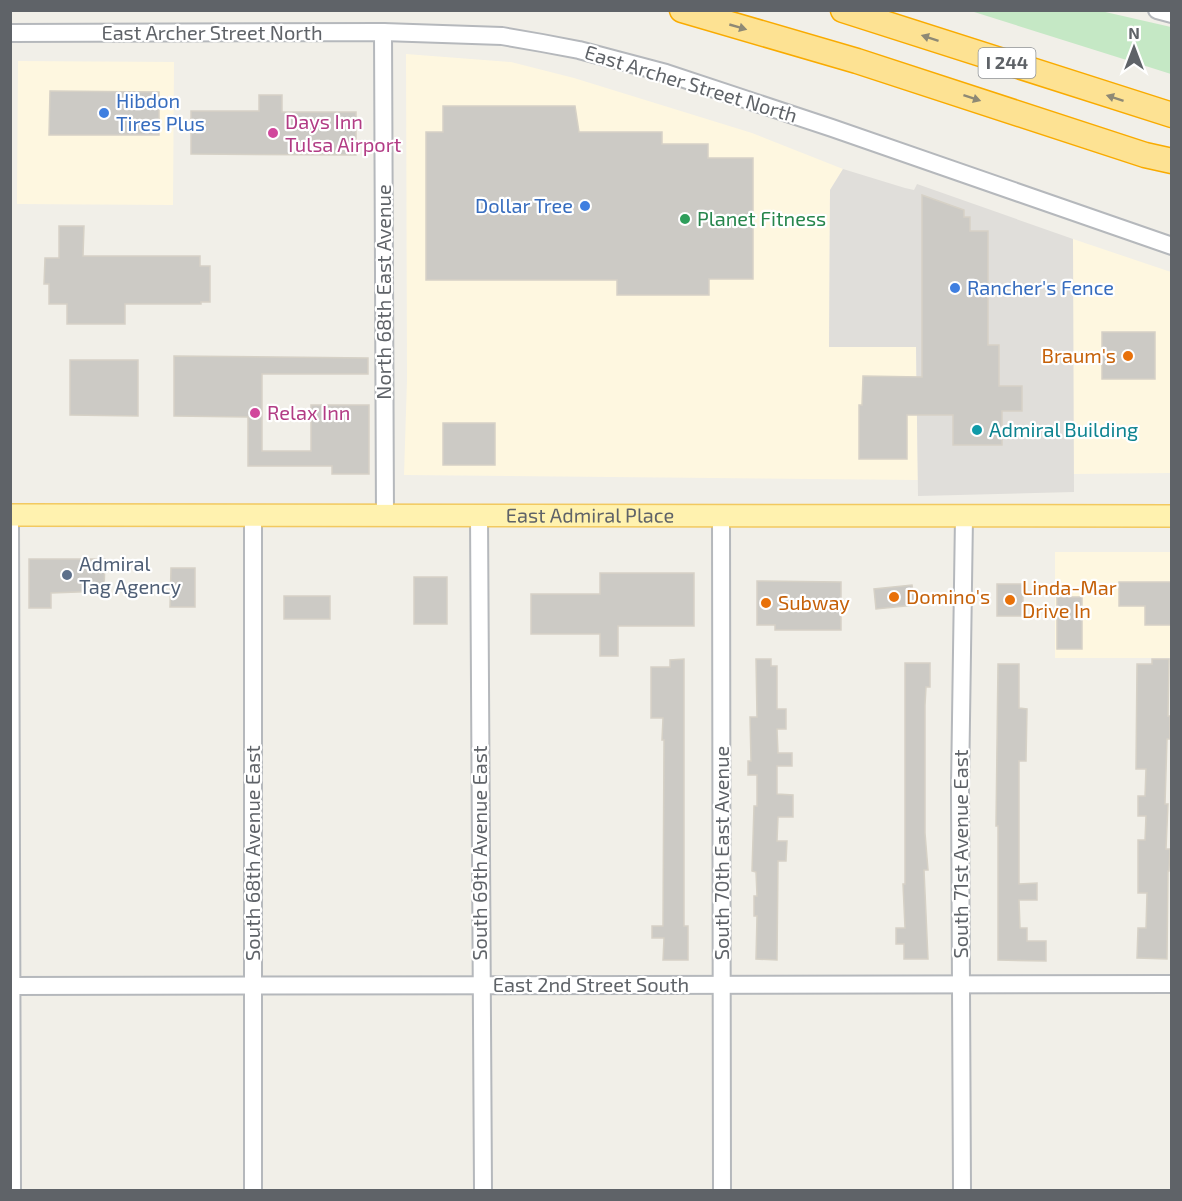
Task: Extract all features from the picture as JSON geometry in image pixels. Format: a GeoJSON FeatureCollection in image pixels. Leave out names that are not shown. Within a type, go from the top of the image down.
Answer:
{"type":"FeatureCollection","features":[{"type":"Feature","properties":{"kind":"highway","name":"I 244"},"geometry":{"type":"LineString","coordinates":[[682,10],[857,61],[1145,155],[1172,161]]}},
{"type":"Feature","properties":{"kind":"highway","name":"I 244"},"geometry":{"type":"LineString","coordinates":[[843,10],[1172,115]]}},
{"type":"Feature","properties":{"kind":"main road","name":"East Admiral Place"},"geometry":{"type":"LineString","coordinates":[[10,515],[1172,516]]}},
{"type":"Feature","properties":{"kind":"street"},"geometry":{"type":"LineString","coordinates":[[1157,10],[1172,14]]}},
{"type":"Feature","properties":{"kind":"street","name":"East Archer Street North"},"geometry":{"type":"LineString","coordinates":[[10,33],[383,32],[502,36],[579,50],[625,61],[832,128],[1172,246]]}},
{"type":"Feature","properties":{"kind":"street","name":"North 68th East Avenue"},"geometry":{"type":"LineString","coordinates":[[383,32],[384,516]]}},
{"type":"Feature","properties":{"kind":"street","name":"South 68th Avenue East"},"geometry":{"type":"LineString","coordinates":[[253,515],[253,1191]]}},
{"type":"Feature","properties":{"kind":"street","name":"South 69th Avenue East"},"geometry":{"type":"LineString","coordinates":[[479,516],[483,1191]]}},
{"type":"Feature","properties":{"kind":"street","name":"South 70th East Avenue"},"geometry":{"type":"LineString","coordinates":[[721,516],[722,1191]]}},
{"type":"Feature","properties":{"kind":"street","name":"South 71st Avenue East"},"geometry":{"type":"LineString","coordinates":[[962,1191],[960,787],[964,517]]}},
{"type":"Feature","properties":{"kind":"street"},"geometry":{"type":"LineString","coordinates":[[10,525],[12,1191]]}},
{"type":"Feature","properties":{"kind":"street","name":"East 2nd Street South"},"geometry":{"type":"LineString","coordinates":[[11,986],[1172,984]]}},
{"type":"Feature","properties":{"kind":"shaded area"},"geometry":{"type":"Polygon","coordinates":[[[406,54],[511,62],[574,78],[752,133],[843,169],[830,190],[829,347],[916,347],[918,480],[404,475],[407,380],[406,54]]]}},
{"type":"Feature","properties":{"kind":"shaded area","name":"Hibdon Tires Plus"},"geometry":{"type":"Polygon","coordinates":[[[18,61],[174,62],[173,205],[17,204],[18,61]]]}},
{"type":"Feature","properties":{"kind":"shaded area"},"geometry":{"type":"Polygon","coordinates":[[[843,169],[914,190],[917,184],[1073,239],[1074,492],[918,496],[916,347],[829,347],[830,190],[843,169]]]}},
{"type":"Feature","properties":{"kind":"shaded area"},"geometry":{"type":"Polygon","coordinates":[[[1073,239],[1171,272],[1171,473],[1073,474],[1073,239]]]}},
{"type":"Feature","properties":{"kind":"shaded area"},"geometry":{"type":"Polygon","coordinates":[[[1055,552],[1171,552],[1171,658],[1055,658],[1055,552]]]}},
{"type":"Feature","properties":{"kind":"green space"},"geometry":{"type":"Polygon","coordinates":[[[971,11],[1101,11],[1171,27],[1171,74],[971,11]]]}},
{"type":"Feature","properties":{"kind":"building","name":"Hibdon Tires Plus"},"geometry":{"type":"Polygon","coordinates":[[[50,91],[159,92],[159,135],[49,135],[50,91]]]}},
{"type":"Feature","properties":{"kind":"building","name":"Days Inn Tulsa Airport"},"geometry":{"type":"Polygon","coordinates":[[[259,95],[282,95],[282,112],[356,112],[356,155],[191,154],[191,111],[259,111],[259,95]]]}},
{"type":"Feature","properties":{"kind":"building"},"geometry":{"type":"Polygon","coordinates":[[[443,106],[575,106],[579,132],[662,132],[662,144],[708,144],[708,158],[753,158],[753,279],[709,279],[709,295],[617,295],[617,280],[426,280],[426,132],[443,132],[443,106]]]}},
{"type":"Feature","properties":{"kind":"building","name":"Rancher's Fence"},"geometry":{"type":"Polygon","coordinates":[[[922,195],[964,210],[964,217],[970,217],[970,231],[988,231],[988,345],[999,345],[999,386],[1022,386],[1022,411],[1002,411],[1002,445],[953,445],[953,415],[907,415],[907,459],[859,459],[859,405],[862,405],[863,376],[922,377],[922,195]]]}},
{"type":"Feature","properties":{"kind":"building"},"geometry":{"type":"Polygon","coordinates":[[[59,226],[84,226],[83,256],[200,256],[200,266],[210,266],[210,302],[125,304],[125,324],[67,324],[67,304],[49,304],[49,284],[44,284],[45,258],[59,258],[59,226]]]}},
{"type":"Feature","properties":{"kind":"building","name":"Braum's"},"geometry":{"type":"Polygon","coordinates":[[[1102,332],[1155,332],[1155,379],[1102,379],[1102,332]]]}},
{"type":"Feature","properties":{"kind":"building"},"geometry":{"type":"Polygon","coordinates":[[[174,356],[368,358],[368,374],[262,374],[262,451],[311,451],[311,405],[369,405],[369,474],[332,474],[332,466],[248,466],[248,417],[174,416],[174,356]]]}},
{"type":"Feature","properties":{"kind":"building"},"geometry":{"type":"Polygon","coordinates":[[[70,360],[138,360],[138,416],[70,415],[70,360]]]}},
{"type":"Feature","properties":{"kind":"building"},"geometry":{"type":"Polygon","coordinates":[[[443,423],[495,423],[495,465],[443,465],[443,423]]]}},
{"type":"Feature","properties":{"kind":"building","name":"Admiral Tag Agency"},"geometry":{"type":"Polygon","coordinates":[[[29,559],[105,559],[104,591],[51,593],[51,608],[29,608],[29,559]]]}},
{"type":"Feature","properties":{"kind":"building"},"geometry":{"type":"Polygon","coordinates":[[[171,568],[195,568],[195,607],[170,607],[171,568]]]}},
{"type":"Feature","properties":{"kind":"building"},"geometry":{"type":"Polygon","coordinates":[[[600,573],[694,573],[694,626],[618,626],[618,656],[600,656],[600,634],[531,634],[531,594],[600,594],[600,573]]]}},
{"type":"Feature","properties":{"kind":"building"},"geometry":{"type":"Polygon","coordinates":[[[414,577],[447,577],[447,624],[414,624],[414,577]]]}},
{"type":"Feature","properties":{"kind":"building"},"geometry":{"type":"Polygon","coordinates":[[[757,581],[841,582],[841,630],[775,630],[775,625],[757,625],[757,581]]]}},
{"type":"Feature","properties":{"kind":"building"},"geometry":{"type":"Polygon","coordinates":[[[1119,582],[1172,582],[1172,625],[1145,625],[1145,606],[1119,606],[1119,582]]]}},
{"type":"Feature","properties":{"kind":"building","name":"Linda-Mar Drive In"},"geometry":{"type":"Polygon","coordinates":[[[997,584],[1023,584],[1023,616],[997,616],[997,584]]]}},
{"type":"Feature","properties":{"kind":"building","name":"Domino's"},"geometry":{"type":"Polygon","coordinates":[[[912,585],[915,605],[876,609],[874,589],[912,585]]]}},
{"type":"Feature","properties":{"kind":"building"},"geometry":{"type":"Polygon","coordinates":[[[284,596],[330,596],[330,619],[284,619],[284,596]]]}},
{"type":"Feature","properties":{"kind":"building"},"geometry":{"type":"Polygon","coordinates":[[[1057,597],[1082,597],[1082,649],[1057,649],[1057,597]]]}},
{"type":"Feature","properties":{"kind":"building"},"geometry":{"type":"Polygon","coordinates":[[[684,659],[684,926],[688,926],[688,960],[663,960],[664,938],[652,938],[652,926],[663,926],[664,740],[662,740],[663,718],[651,718],[651,667],[670,667],[670,660],[684,659]]]}},
{"type":"Feature","properties":{"kind":"building"},"geometry":{"type":"Polygon","coordinates":[[[756,659],[771,659],[771,666],[777,666],[777,709],[786,709],[786,729],[777,729],[778,753],[792,753],[792,766],[777,766],[777,794],[793,795],[793,817],[778,817],[777,841],[787,841],[786,861],[778,861],[777,960],[756,959],[757,916],[754,916],[754,896],[757,896],[756,872],[752,871],[757,775],[748,775],[748,761],[751,761],[750,717],[757,717],[756,659]]]}},
{"type":"Feature","properties":{"kind":"building"},"geometry":{"type":"Polygon","coordinates":[[[1152,659],[1169,659],[1170,739],[1167,739],[1165,804],[1168,804],[1166,849],[1170,849],[1167,959],[1137,958],[1138,928],[1146,928],[1147,893],[1138,893],[1138,840],[1145,840],[1146,816],[1138,816],[1138,796],[1145,796],[1146,769],[1136,769],[1137,664],[1152,664],[1152,659]]]}},
{"type":"Feature","properties":{"kind":"building"},"geometry":{"type":"Polygon","coordinates":[[[905,663],[930,663],[930,687],[926,687],[925,705],[925,833],[928,870],[924,870],[928,959],[904,959],[904,944],[896,944],[896,928],[905,928],[903,884],[905,884],[905,663]]]}},
{"type":"Feature","properties":{"kind":"building"},"geometry":{"type":"Polygon","coordinates":[[[998,664],[1019,664],[1019,708],[1027,709],[1026,761],[1019,761],[1019,884],[1037,883],[1037,900],[1019,900],[1020,928],[1027,928],[1027,941],[1046,941],[1046,961],[998,960],[998,826],[996,826],[998,664]]]}},
{"type":"Feature","properties":{"kind":"place","name":"Hibdon Tires Plus"},"geometry":{"type":"Point","coordinates":[104,113]}},
{"type":"Feature","properties":{"kind":"place","name":"Days Inn Tulsa Airport"},"geometry":{"type":"Point","coordinates":[273,133]}},
{"type":"Feature","properties":{"kind":"place","name":"Dollar Tree"},"geometry":{"type":"Point","coordinates":[585,206]}},
{"type":"Feature","properties":{"kind":"place","name":"Planet Fitness"},"geometry":{"type":"Point","coordinates":[685,219]}},
{"type":"Feature","properties":{"kind":"place","name":"Rancher's Fence"},"geometry":{"type":"Point","coordinates":[955,288]}},
{"type":"Feature","properties":{"kind":"place","name":"Braum's"},"geometry":{"type":"Point","coordinates":[1128,356]}},
{"type":"Feature","properties":{"kind":"place","name":"Relax Inn"},"geometry":{"type":"Point","coordinates":[255,413]}},
{"type":"Feature","properties":{"kind":"place","name":"Admiral Building"},"geometry":{"type":"Point","coordinates":[977,430]}},
{"type":"Feature","properties":{"kind":"place","name":"Admiral Tag Agency"},"geometry":{"type":"Point","coordinates":[67,575]}},
{"type":"Feature","properties":{"kind":"place","name":"Domino's"},"geometry":{"type":"Point","coordinates":[894,597]}},
{"type":"Feature","properties":{"kind":"place","name":"Linda-Mar Drive In"},"geometry":{"type":"Point","coordinates":[1010,600]}},
{"type":"Feature","properties":{"kind":"place","name":"Subway"},"geometry":{"type":"Point","coordinates":[766,603]}}]}
